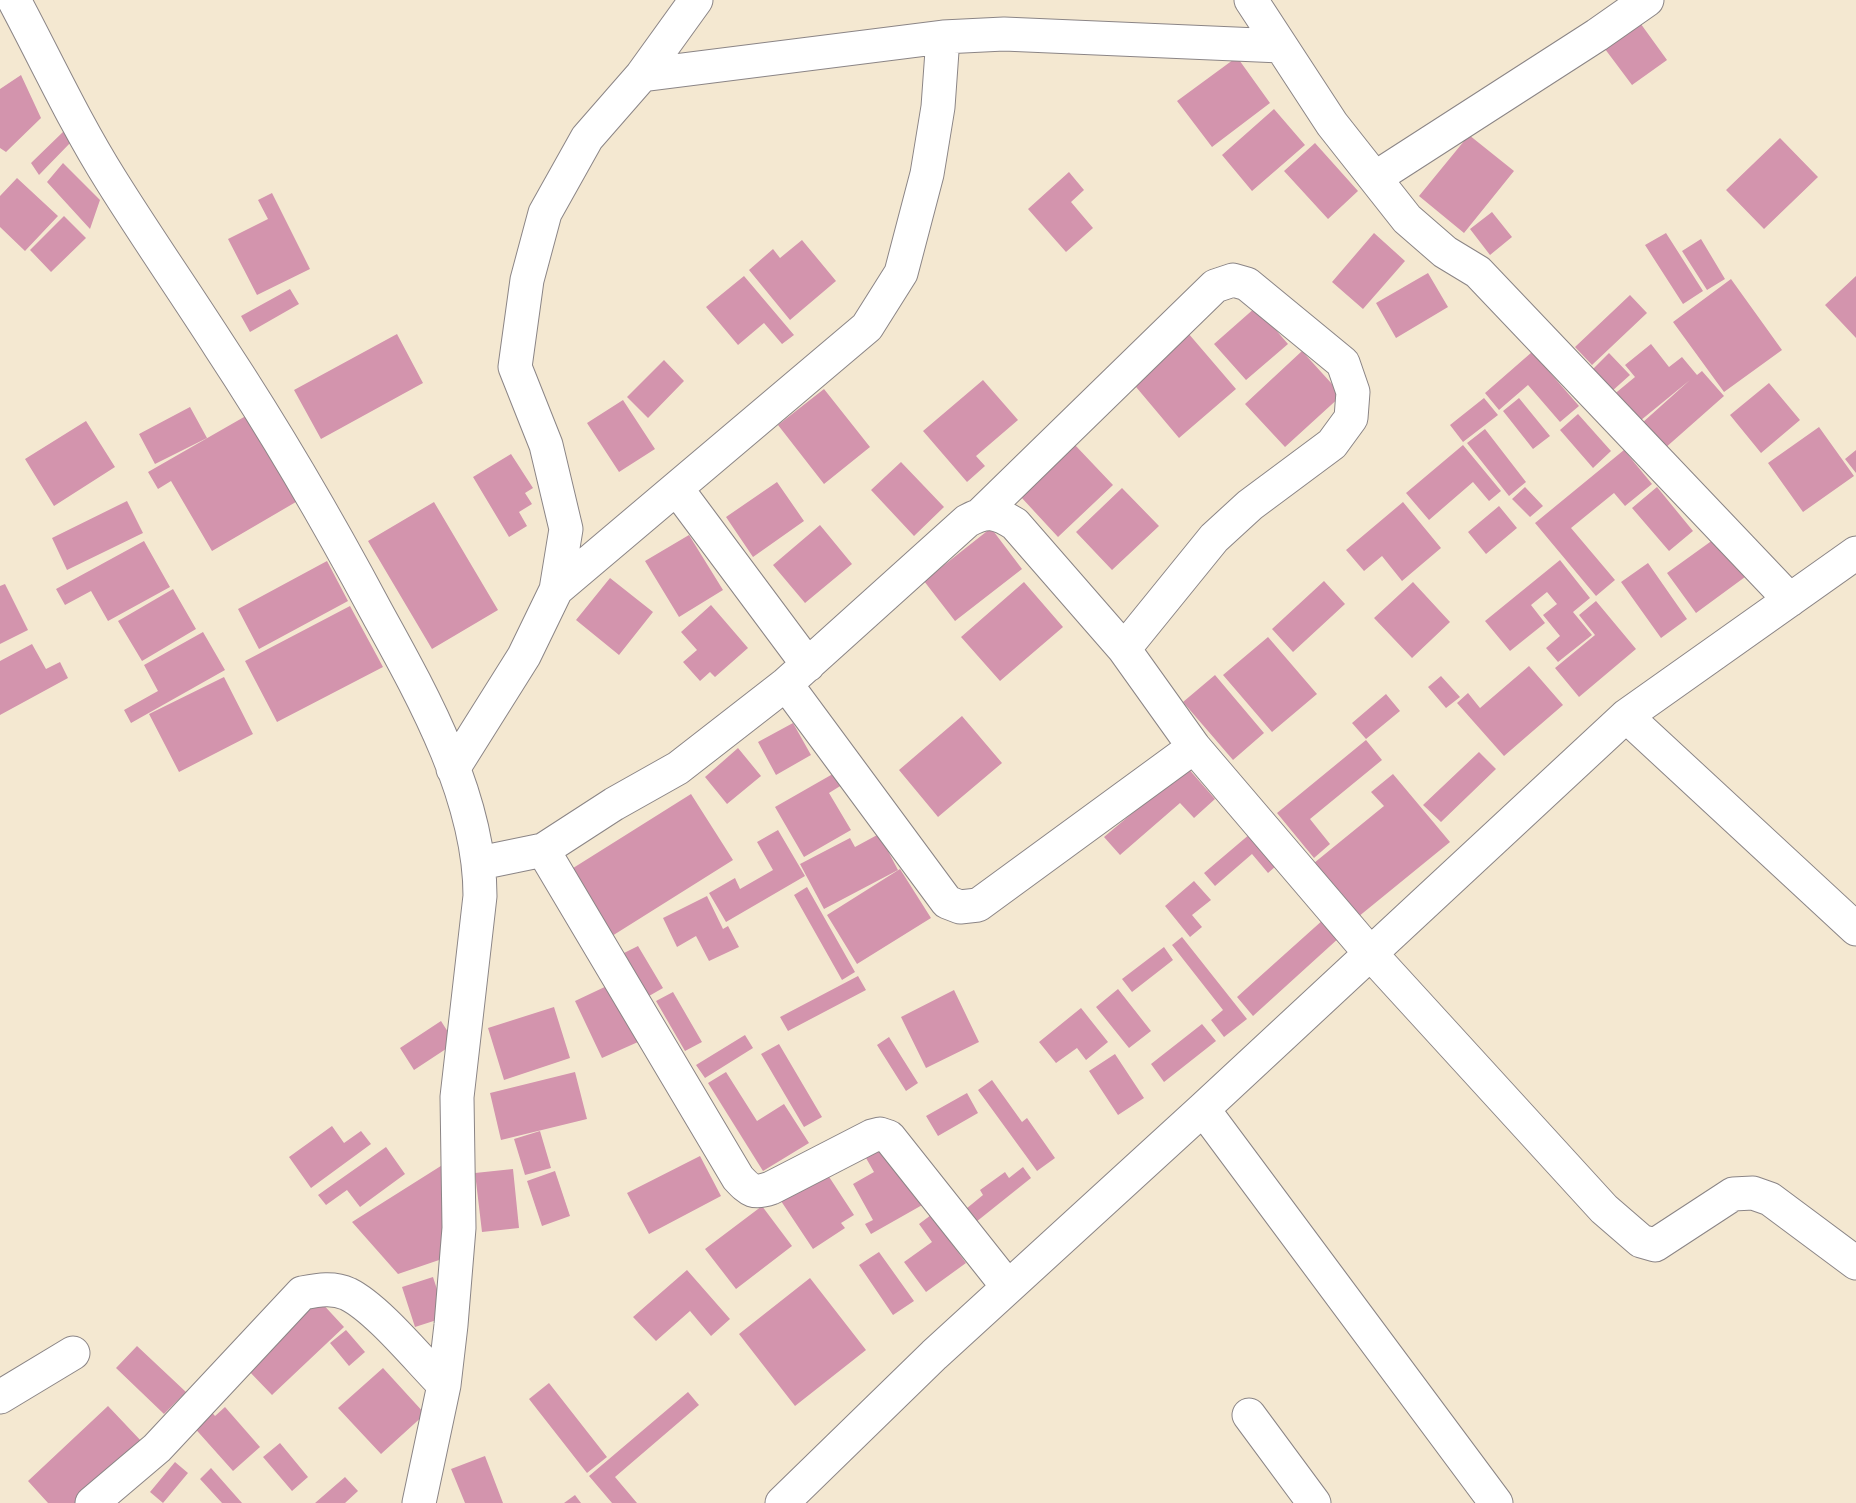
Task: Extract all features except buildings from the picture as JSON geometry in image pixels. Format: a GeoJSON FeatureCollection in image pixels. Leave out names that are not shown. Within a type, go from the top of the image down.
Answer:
{"type":"FeatureCollection","features":[{"type":"Feature","properties":{"kind":"street"},"geometry":{"type":"LineString","coordinates":[[0,10],[12,0],[109,178],[222,350],[347,557],[405,664],[453,769],[474,834],[480,863],[480,896],[457,1097],[459,1228],[444,1385],[419,1503]]}},
{"type":"Feature","properties":{"kind":"street"},"geometry":{"type":"LineString","coordinates":[[453,769],[524,656],[556,590],[566,529],[546,445],[515,367],[527,280],[545,213],[587,138],[642,75],[696,0]]}},
{"type":"Feature","properties":{"kind":"street"},"geometry":{"type":"LineString","coordinates":[[1251,0],[1332,124],[1407,219],[1445,252],[1478,272],[1790,600]]}},
{"type":"Feature","properties":{"kind":"street"},"geometry":{"type":"LineString","coordinates":[[1375,178],[1597,35],[1647,0]]}},
{"type":"Feature","properties":{"kind":"street"},"geometry":{"type":"LineString","coordinates":[[642,75],[943,37],[1004,34],[1281,46]]}},
{"type":"Feature","properties":{"kind":"street"},"geometry":{"type":"LineString","coordinates":[[556,590],[867,327],[901,273],[927,174],[938,107],[943,37]]}},
{"type":"Feature","properties":{"kind":"street"},"geometry":{"type":"LineString","coordinates":[[480,863],[543,850],[614,804],[678,768],[747,717],[967,521],[982,513],[1215,286],[1233,280],[1247,284],[1343,363],[1353,392],[1351,418],[1332,444],[1250,506],[1214,538],[1124,649]]}},
{"type":"Feature","properties":{"kind":"street"},"geometry":{"type":"LineString","coordinates":[[677,489],[947,902],[960,907],[978,905],[1194,747]]}},
{"type":"Feature","properties":{"kind":"street"},"geometry":{"type":"LineString","coordinates":[[982,513],[1002,516],[1015,524],[1124,649],[1194,747],[1370,953],[1604,1209],[1641,1242],[1655,1245],[1733,1194],[1753,1193],[1770,1199],[1856,1263]]}},
{"type":"Feature","properties":{"kind":"street"},"geometry":{"type":"LineString","coordinates":[[782,1503],[934,1355],[1626,716],[1856,553]]}},
{"type":"Feature","properties":{"kind":"street"},"geometry":{"type":"LineString","coordinates":[[1626,716],[1856,929]]}},
{"type":"Feature","properties":{"kind":"street"},"geometry":{"type":"LineString","coordinates":[[543,850],[738,1178],[749,1191],[757,1193],[771,1188],[872,1136],[880,1134],[889,1137],[1008,1287]]}},
{"type":"Feature","properties":{"kind":"street"},"geometry":{"type":"LineString","coordinates":[[1203,1109],[1496,1503]]}},
{"type":"Feature","properties":{"kind":"street"},"geometry":{"type":"LineString","coordinates":[[92,1503],[157,1448],[302,1293],[326,1288],[348,1294],[368,1308],[444,1385]]}},
{"type":"Feature","properties":{"kind":"street"},"geometry":{"type":"LineString","coordinates":[[0,1397],[73,1353]]}},
{"type":"Feature","properties":{"kind":"street"},"geometry":{"type":"LineString","coordinates":[[1249,1415],[1314,1503]]}}]}
